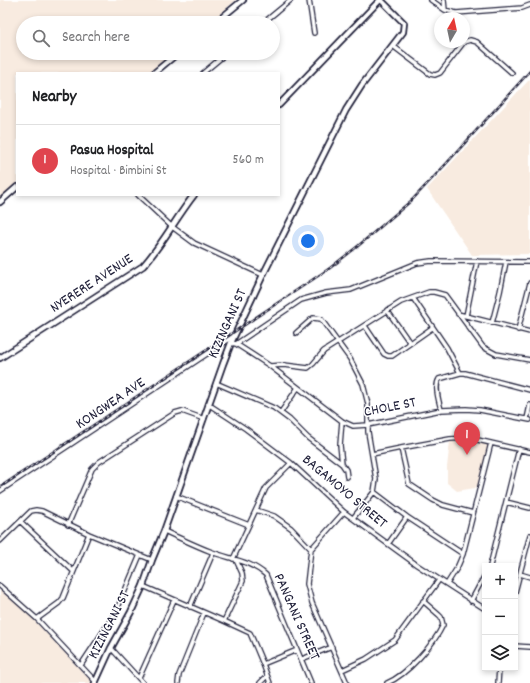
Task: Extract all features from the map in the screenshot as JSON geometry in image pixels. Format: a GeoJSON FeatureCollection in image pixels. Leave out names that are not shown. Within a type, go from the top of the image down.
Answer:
{"type":"FeatureCollection","features":[{"type":"Feature","properties":{"kind":"street"},"geometry":{"type":"LineString","coordinates":[[224,16],[243,0]]}},
{"type":"Feature","properties":{"kind":"street"},"geometry":{"type":"LineString","coordinates":[[272,16],[291,0]]}},
{"type":"Feature","properties":{"kind":"street"},"geometry":{"type":"LineString","coordinates":[[309,0],[314,32]]}},
{"type":"Feature","properties":{"kind":"street"},"geometry":{"type":"LineString","coordinates":[[280,104],[381,0]]}},
{"type":"Feature","properties":{"kind":"street","name":"KIZINGANI ST"},"geometry":{"type":"LineString","coordinates":[[96,682],[143,586],[216,383],[234,344],[235,335],[263,275],[346,110],[362,85],[403,32],[405,26],[401,20],[381,0]]}},
{"type":"Feature","properties":{"kind":"street"},"geometry":{"type":"LineString","coordinates":[[431,0],[445,10],[456,14],[522,8],[530,5]]}},
{"type":"Feature","properties":{"kind":"street"},"geometry":{"type":"LineString","coordinates":[[444,0],[445,10]]}},
{"type":"Feature","properties":{"kind":"street"},"geometry":{"type":"LineString","coordinates":[[470,40],[477,42],[512,73]]}},
{"type":"Feature","properties":{"kind":"street"},"geometry":{"type":"LineString","coordinates":[[393,46],[430,74],[435,75],[440,73],[459,48]]}},
{"type":"Feature","properties":{"kind":"street"},"geometry":{"type":"LineString","coordinates":[[155,72],[170,60]]}},
{"type":"Feature","properties":{"kind":"street"},"geometry":{"type":"LineString","coordinates":[[204,72],[219,60]]}},
{"type":"Feature","properties":{"kind":"street"},"geometry":{"type":"LineString","coordinates":[[0,202],[16,188]]}},
{"type":"Feature","properties":{"kind":"street"},"geometry":{"type":"LineString","coordinates":[[139,196],[171,226],[194,243],[263,275]]}},
{"type":"Feature","properties":{"kind":"street","name":"NYERERE AVENUE"},"geometry":{"type":"LineString","coordinates":[[0,358],[143,266],[153,255],[171,226],[193,196]]}},
{"type":"Feature","properties":{"kind":"street"},"geometry":{"type":"LineString","coordinates":[[466,316],[477,261]]}},
{"type":"Feature","properties":{"kind":"street"},"geometry":{"type":"LineString","coordinates":[[234,344],[301,300],[326,293],[351,290],[424,262],[530,262]]}},
{"type":"Feature","properties":{"kind":"street"},"geometry":{"type":"LineString","coordinates":[[492,323],[506,262]]}},
{"type":"Feature","properties":{"kind":"street"},"geometry":{"type":"LineString","coordinates":[[518,330],[530,283]]}},
{"type":"Feature","properties":{"kind":"street"},"geometry":{"type":"LineString","coordinates":[[270,366],[284,365],[308,368],[324,352],[387,310],[400,302],[429,292],[439,292],[445,296],[478,342],[488,350],[496,354],[530,360]]}},
{"type":"Feature","properties":{"kind":"street"},"geometry":{"type":"LineString","coordinates":[[413,298],[447,348],[460,373]]}},
{"type":"Feature","properties":{"kind":"street"},"geometry":{"type":"LineString","coordinates":[[387,310],[410,343]]}},
{"type":"Feature","properties":{"kind":"street"},"geometry":{"type":"LineString","coordinates":[[458,314],[530,332]]}},
{"type":"Feature","properties":{"kind":"street"},"geometry":{"type":"LineString","coordinates":[[296,333],[313,318],[318,318],[323,321],[350,359],[363,384],[368,404],[368,425],[376,479],[374,492],[353,518]]}},
{"type":"Feature","properties":{"kind":"street"},"geometry":{"type":"LineString","coordinates":[[365,326],[384,354],[388,356],[392,356],[432,328]]}},
{"type":"Feature","properties":{"kind":"street","name":"KONGWEA AVE"},"geometry":{"type":"LineString","coordinates":[[0,491],[235,335]]}},
{"type":"Feature","properties":{"kind":"street","name":"CHOLE ST"},"geometry":{"type":"LineString","coordinates":[[234,344],[270,366],[342,421],[353,426],[368,425],[441,410],[480,410],[529,420]]}},
{"type":"Feature","properties":{"kind":"street"},"geometry":{"type":"LineString","coordinates":[[441,410],[437,386],[438,381],[460,373],[530,390]]}},
{"type":"Feature","properties":{"kind":"street"},"geometry":{"type":"LineString","coordinates":[[216,383],[268,404],[281,412],[308,438],[342,464],[346,470],[347,477]]}},
{"type":"Feature","properties":{"kind":"street"},"geometry":{"type":"LineString","coordinates":[[281,412],[297,388]]}},
{"type":"Feature","properties":{"kind":"street","name":"BAGAMOYO STREET"},"geometry":{"type":"LineString","coordinates":[[208,404],[246,429],[291,463],[344,512],[439,580],[482,607]]}},
{"type":"Feature","properties":{"kind":"street"},"geometry":{"type":"LineString","coordinates":[[529,420],[530,405]]}},
{"type":"Feature","properties":{"kind":"street"},"geometry":{"type":"LineString","coordinates":[[68,524],[92,469],[99,462],[175,413],[182,411],[204,419]]}},
{"type":"Feature","properties":{"kind":"street"},"geometry":{"type":"LineString","coordinates":[[342,421],[340,445],[342,464]]}},
{"type":"Feature","properties":{"kind":"street"},"geometry":{"type":"LineString","coordinates":[[372,454],[450,439],[469,438],[530,452]]}},
{"type":"Feature","properties":{"kind":"street"},"geometry":{"type":"LineString","coordinates":[[447,584],[457,568],[463,554],[491,443]]}},
{"type":"Feature","properties":{"kind":"street"},"geometry":{"type":"LineString","coordinates":[[401,448],[410,484],[443,505],[473,513]]}},
{"type":"Feature","properties":{"kind":"street"},"geometry":{"type":"LineString","coordinates":[[491,563],[519,449]]}},
{"type":"Feature","properties":{"kind":"street"},"geometry":{"type":"LineString","coordinates":[[224,621],[243,581],[242,573],[235,559],[249,525],[269,484],[291,463]]}},
{"type":"Feature","properties":{"kind":"street"},"geometry":{"type":"LineString","coordinates":[[374,492],[407,517],[463,554]]}},
{"type":"Feature","properties":{"kind":"street"},"geometry":{"type":"LineString","coordinates":[[176,496],[249,525]]}},
{"type":"Feature","properties":{"kind":"street"},"geometry":{"type":"LineString","coordinates":[[506,502],[530,508]]}},
{"type":"Feature","properties":{"kind":"street"},"geometry":{"type":"LineString","coordinates":[[0,541],[31,511],[36,510],[152,560]]}},
{"type":"Feature","properties":{"kind":"street"},"geometry":{"type":"LineString","coordinates":[[256,510],[274,516],[291,528],[311,549]]}},
{"type":"Feature","properties":{"kind":"street"},"geometry":{"type":"LineString","coordinates":[[344,512],[311,549],[308,580],[309,592],[348,683]]}},
{"type":"Feature","properties":{"kind":"street"},"geometry":{"type":"LineString","coordinates":[[388,544],[407,517]]}},
{"type":"Feature","properties":{"kind":"street"},"geometry":{"type":"LineString","coordinates":[[21,522],[73,571]]}},
{"type":"Feature","properties":{"kind":"street","name":"PANGANI STREET"},"geometry":{"type":"LineString","coordinates":[[164,531],[213,553],[235,559],[258,568],[266,575],[297,650],[302,658],[311,683]]}},
{"type":"Feature","properties":{"kind":"street"},"geometry":{"type":"LineString","coordinates":[[37,619],[59,603],[63,598],[89,534]]}},
{"type":"Feature","properties":{"kind":"street"},"geometry":{"type":"LineString","coordinates":[[518,581],[530,535]]}},
{"type":"Feature","properties":{"kind":"street"},"geometry":{"type":"LineString","coordinates":[[190,607],[213,553]]}},
{"type":"Feature","properties":{"kind":"street"},"geometry":{"type":"LineString","coordinates":[[81,665],[116,612],[140,555]]}},
{"type":"Feature","properties":{"kind":"street"},"geometry":{"type":"LineString","coordinates":[[520,574],[530,577]]}},
{"type":"Feature","properties":{"kind":"street"},"geometry":{"type":"LineString","coordinates":[[342,670],[366,659],[395,640],[439,580]]}},
{"type":"Feature","properties":{"kind":"street"},"geometry":{"type":"LineString","coordinates":[[472,601],[482,581]]}},
{"type":"Feature","properties":{"kind":"street"},"geometry":{"type":"LineString","coordinates":[[0,586],[37,619],[96,682]]}},
{"type":"Feature","properties":{"kind":"street"},"geometry":{"type":"LineString","coordinates":[[143,586],[250,633],[264,664],[270,683]]}},
{"type":"Feature","properties":{"kind":"street"},"geometry":{"type":"LineString","coordinates":[[139,678],[174,600]]}},
{"type":"Feature","properties":{"kind":"street"},"geometry":{"type":"LineString","coordinates":[[387,683],[393,682],[402,675],[423,653],[443,625],[441,617],[423,601]]}},
{"type":"Feature","properties":{"kind":"street"},"geometry":{"type":"LineString","coordinates":[[178,683],[179,675],[204,613]]}},
{"type":"Feature","properties":{"kind":"street"},"geometry":{"type":"LineString","coordinates":[[518,646],[530,647]]}},
{"type":"Feature","properties":{"kind":"street"},"geometry":{"type":"LineString","coordinates":[[302,658],[332,647]]}},
{"type":"Feature","properties":{"kind":"street"},"geometry":{"type":"LineString","coordinates":[[112,648],[143,683]]}},
{"type":"Feature","properties":{"kind":"street"},"geometry":{"type":"LineString","coordinates":[[264,664],[297,650]]}},
{"type":"Feature","properties":{"kind":"street"},"geometry":{"type":"LineString","coordinates":[[498,683],[499,671]]}},
{"type":"Feature","properties":{"kind":"street"},"geometry":{"type":"LineString","coordinates":[[260,683],[267,676]]}},
{"type":"Feature","properties":{"kind":"shaded area"},"geometry":{"type":"Polygon","coordinates":[[[0,0],[236,0],[217,16],[16,16],[16,60],[165,60],[150,72],[16,72],[16,184],[0,198],[0,0]]]}},
{"type":"Feature","properties":{"kind":"shaded area"},"geometry":{"type":"Polygon","coordinates":[[[530,79],[530,254],[472,255],[427,189],[530,79]]]}},
{"type":"Feature","properties":{"kind":"shaded area"},"geometry":{"type":"Polygon","coordinates":[[[450,441],[490,444],[480,483],[475,488],[457,491],[447,483],[450,441]]]}},
{"type":"Feature","properties":{"kind":"shaded area"},"geometry":{"type":"Polygon","coordinates":[[[0,588],[15,600],[93,683],[0,683],[0,588]]]}},
{"type":"Feature","properties":{"kind":"railway"},"geometry":{"type":"LineString","coordinates":[[0,487],[330,268],[412,200],[530,71]]}},
{"type":"Feature","properties":{"kind":"place","name":"Pasua Hospital"},"geometry":{"type":"Point","coordinates":[467,455]}}]}
